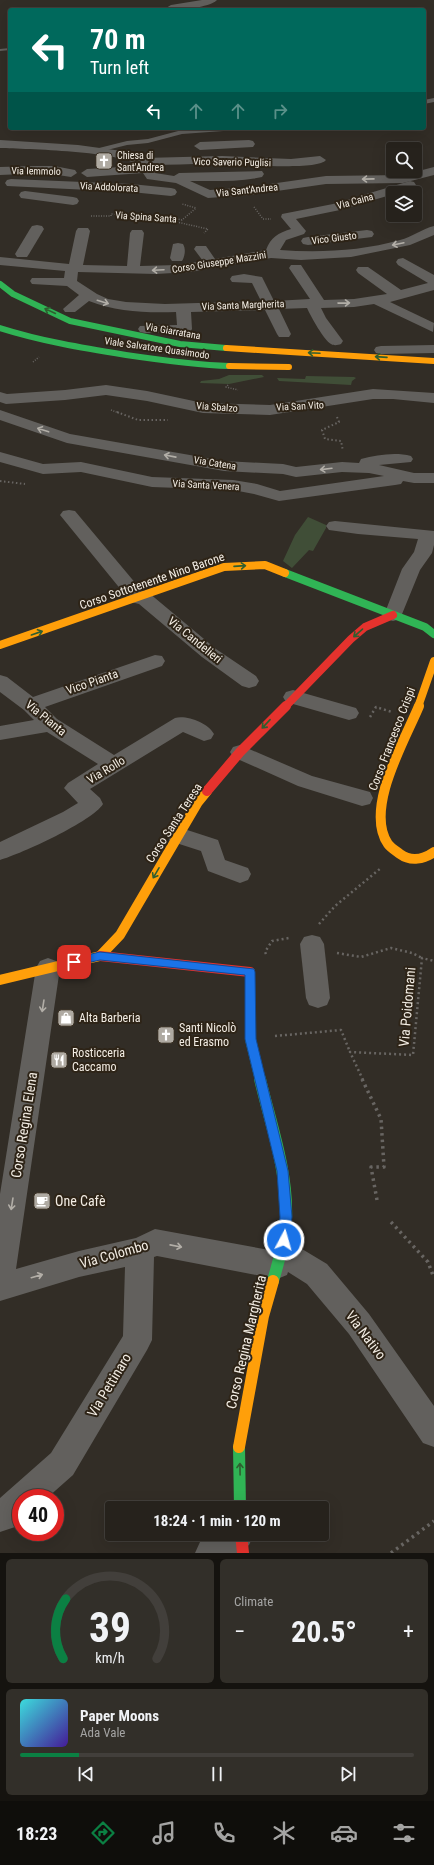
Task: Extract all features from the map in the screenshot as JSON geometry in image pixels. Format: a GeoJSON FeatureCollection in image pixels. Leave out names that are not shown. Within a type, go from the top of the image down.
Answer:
{"type":"FeatureCollection","features":[{"type":"Feature","properties":{"kind":"street"},"geometry":{"type":"LineString","coordinates":[[171,8],[203,3],[212,0]]}},
{"type":"Feature","properties":{"kind":"street","name":"Via Sant'Andrea"},"geometry":{"type":"LineString","coordinates":[[0,144],[78,149],[122,155],[145,166],[151,176],[179,180],[208,194],[249,191],[314,181],[406,178]]}},
{"type":"Feature","properties":{"kind":"street"},"geometry":{"type":"LineString","coordinates":[[200,146],[248,144]]}},
{"type":"Feature","properties":{"kind":"street"},"geometry":{"type":"LineString","coordinates":[[24,155],[86,157],[89,155],[108,154]]}},
{"type":"Feature","properties":{"kind":"street","name":"Vico Saverio Puglisi"},"geometry":{"type":"LineString","coordinates":[[71,173],[222,160],[291,163],[320,160]]}},
{"type":"Feature","properties":{"kind":"street","name":"Via Iemmolo"},"geometry":{"type":"LineString","coordinates":[[0,171],[38,170],[64,171],[71,173]]}},
{"type":"Feature","properties":{"kind":"street","name":"Via Sant'Andrea"},"geometry":{"type":"LineString","coordinates":[[422,174],[434,171]]}},
{"type":"Feature","properties":{"kind":"street"},"geometry":{"type":"LineString","coordinates":[[9,187],[71,173]]}},
{"type":"Feature","properties":{"kind":"street"},"geometry":{"type":"LineString","coordinates":[[160,177],[233,177],[258,174]]}},
{"type":"Feature","properties":{"kind":"street","name":"Via Caina"},"geometry":{"type":"LineString","coordinates":[[301,237],[287,217],[335,207],[399,189],[414,184],[411,178]]}},
{"type":"Feature","properties":{"kind":"street"},"geometry":{"type":"LineString","coordinates":[[333,192],[355,187],[350,179]]}},
{"type":"Feature","properties":{"kind":"street","name":"Via Addolorata"},"geometry":{"type":"LineString","coordinates":[[9,187],[37,185],[114,186],[184,194],[208,194]]}},
{"type":"Feature","properties":{"kind":"street"},"geometry":{"type":"LineString","coordinates":[[9,187],[41,198],[73,201]]}},
{"type":"Feature","properties":{"kind":"street"},"geometry":{"type":"LineString","coordinates":[[272,254],[277,240],[281,236],[301,237],[327,227],[342,237]]}},
{"type":"Feature","properties":{"kind":"street"},"geometry":{"type":"LineString","coordinates":[[19,259],[38,229]]}},
{"type":"Feature","properties":{"kind":"street","name":"Corso Giuseppe Mazzini"},"geometry":{"type":"LineString","coordinates":[[0,261],[19,259],[72,273],[133,271],[181,265],[211,264],[272,254],[302,256],[364,250],[404,243],[426,235],[434,230]]}},
{"type":"Feature","properties":{"kind":"street"},"geometry":{"type":"LineString","coordinates":[[38,281],[72,273],[83,231]]}},
{"type":"Feature","properties":{"kind":"street"},"geometry":{"type":"LineString","coordinates":[[133,271],[137,233]]}},
{"type":"Feature","properties":{"kind":"street","name":"Vico Giusto"},"geometry":{"type":"LineString","coordinates":[[301,237],[342,237],[367,234]]}},
{"type":"Feature","properties":{"kind":"street"},"geometry":{"type":"LineString","coordinates":[[418,242],[434,242]]}},
{"type":"Feature","properties":{"kind":"street"},"geometry":{"type":"LineString","coordinates":[[201,249],[211,264]]}},
{"type":"Feature","properties":{"kind":"street"},"geometry":{"type":"LineString","coordinates":[[403,262],[434,282]]}},
{"type":"Feature","properties":{"kind":"street"},"geometry":{"type":"LineString","coordinates":[[296,268],[315,303],[319,319],[336,341]]}},
{"type":"Feature","properties":{"kind":"street"},"geometry":{"type":"LineString","coordinates":[[363,270],[398,295]]}},
{"type":"Feature","properties":{"kind":"street","name":"Via Santa Margherita"},"geometry":{"type":"LineString","coordinates":[[72,273],[86,296],[113,305],[183,307],[203,301],[270,304],[354,303],[398,295],[434,286]]}},
{"type":"Feature","properties":{"kind":"street"},"geometry":{"type":"LineString","coordinates":[[237,279],[244,278],[257,280],[284,334]]}},
{"type":"Feature","properties":{"kind":"street","name":"Via Giarratana"},"geometry":{"type":"LineString","coordinates":[[0,284],[13,294],[70,321],[164,341],[222,349],[353,355],[434,362]]}},
{"type":"Feature","properties":{"kind":"street"},"geometry":{"type":"LineString","coordinates":[[70,309],[86,296]]}},
{"type":"Feature","properties":{"kind":"street"},"geometry":{"type":"LineString","coordinates":[[376,299],[390,309],[420,320],[433,328]]}},
{"type":"Feature","properties":{"kind":"street"},"geometry":{"type":"LineString","coordinates":[[145,329],[185,329],[183,307]]}},
{"type":"Feature","properties":{"kind":"street","name":"Viale Salvatore Quasimodo"},"geometry":{"type":"LineString","coordinates":[[3,331],[89,349],[173,363],[210,366],[302,368]]}},
{"type":"Feature","properties":{"kind":"street"},"geometry":{"type":"LineString","coordinates":[[381,350],[434,349]]}},
{"type":"Feature","properties":{"kind":"street"},"geometry":{"type":"LineString","coordinates":[[378,367],[434,362]]}},
{"type":"Feature","properties":{"kind":"street","name":"Via Sbalzo"},"geometry":{"type":"LineString","coordinates":[[0,397],[6,399],[65,395],[106,390],[147,396],[203,408],[258,410],[278,409],[373,394],[434,398]]}},
{"type":"Feature","properties":{"kind":"street","name":"Via Catena"},"geometry":{"type":"LineString","coordinates":[[0,415],[67,438],[224,466],[282,469],[296,472],[351,467],[369,468],[414,478],[434,478]]}},
{"type":"Feature","properties":{"kind":"street","name":"Via Santa Venera"},"geometry":{"type":"LineString","coordinates":[[0,457],[17,463],[44,469],[81,467],[108,471],[152,482],[233,486],[257,489],[279,496],[342,486],[414,478]]}},
{"type":"Feature","properties":{"kind":"street"},"geometry":{"type":"LineString","coordinates":[[351,467],[372,461],[405,459]]}},
{"type":"Feature","properties":{"kind":"street"},"geometry":{"type":"LineString","coordinates":[[0,469],[17,463]]}},
{"type":"Feature","properties":{"kind":"street","name":"Via Candelieri"},"geometry":{"type":"LineString","coordinates":[[69,515],[140,598],[209,653],[249,681]]}},
{"type":"Feature","properties":{"kind":"street"},"geometry":{"type":"LineString","coordinates":[[335,526],[369,531],[381,530],[428,535],[423,553],[411,569],[393,615]]}},
{"type":"Feature","properties":{"kind":"street","name":"Corso Sottotenente Nino Barone"},"geometry":{"type":"LineString","coordinates":[[0,645],[140,598],[224,567],[265,565],[393,615],[431,627]]}},
{"type":"Feature","properties":{"kind":"street","name":"Corso Santa Teresa"},"geometry":{"type":"LineString","coordinates":[[100,956],[120,935],[198,802],[240,752],[293,697],[365,627],[393,615]]}},
{"type":"Feature","properties":{"kind":"street","name":"Vico Pianta"},"geometry":{"type":"LineString","coordinates":[[31,705],[69,690],[155,661]]}},
{"type":"Feature","properties":{"kind":"street","name":"Corso Francesco Crispi"},"geometry":{"type":"LineString","coordinates":[[398,854],[384,837],[380,810],[382,793],[414,718],[434,661]]}},
{"type":"Feature","properties":{"kind":"street","name":"Via Pianta"},"geometry":{"type":"LineString","coordinates":[[1,684],[31,705],[50,724],[114,765]]}},
{"type":"Feature","properties":{"kind":"street"},"geometry":{"type":"LineString","coordinates":[[293,697],[349,714]]}},
{"type":"Feature","properties":{"kind":"street","name":"Via Rollo"},"geometry":{"type":"LineString","coordinates":[[0,852],[71,818],[92,804],[75,788],[182,723],[204,734]]}},
{"type":"Feature","properties":{"kind":"street"},"geometry":{"type":"LineString","coordinates":[[0,733],[50,724]]}},
{"type":"Feature","properties":{"kind":"street"},"geometry":{"type":"LineString","coordinates":[[240,752],[305,781],[362,798]]}},
{"type":"Feature","properties":{"kind":"street"},"geometry":{"type":"LineString","coordinates":[[178,835],[210,846],[216,865],[240,874]]}},
{"type":"Feature","properties":{"kind":"street"},"geometry":{"type":"LineString","coordinates":[[398,854],[413,860],[431,859]]}},
{"type":"Feature","properties":{"kind":"street"},"geometry":{"type":"LineString","coordinates":[[310,940],[318,998]]}},
{"type":"Feature","properties":{"kind":"street"},"geometry":{"type":"LineString","coordinates":[[0,980],[100,956]]}},
{"type":"Feature","properties":{"kind":"street","name":"Corso Regina Margherita"},"geometry":{"type":"LineString","coordinates":[[100,956],[250,972],[250,1039],[282,1171],[286,1217],[280,1259],[263,1316],[239,1440],[240,1501]]}},
{"type":"Feature","properties":{"kind":"street","name":"Corso Regina Elena"},"geometry":{"type":"LineString","coordinates":[[0,1283],[48,968]]}},
{"type":"Feature","properties":{"kind":"street","name":"Via Colombo"},"geometry":{"type":"LineString","coordinates":[[0,1287],[79,1264],[140,1250],[155,1242],[280,1259]]}},
{"type":"Feature","properties":{"kind":"street","name":"Via Pettinaro"},"geometry":{"type":"LineString","coordinates":[[34,1489],[62,1464],[137,1340],[140,1250]]}},
{"type":"Feature","properties":{"kind":"street","name":"Via Nativo"},"geometry":{"type":"LineString","coordinates":[[280,1259],[317,1274],[354,1318],[434,1432]]}},
{"type":"Feature","properties":{"kind":"street"},"geometry":{"type":"LineString","coordinates":[[211,1553],[228,1541]]}},
{"type":"Feature","properties":{"kind":"street"},"geometry":{"type":"LineString","coordinates":[[242,1541],[243,1553]]}},
{"type":"Feature","properties":{"kind":"lane"},"geometry":{"type":"LineString","coordinates":[[78,149],[102,150],[127,143],[148,141],[182,132],[210,130]]}},
{"type":"Feature","properties":{"kind":"path","name":"Via Spina Santa"},"geometry":{"type":"LineString","coordinates":[[83,231],[88,216],[111,216],[111,214],[175,218],[182,220],[196,208],[185,206],[182,204],[182,201]]}},
{"type":"Feature","properties":{"kind":"path"},"geometry":{"type":"LineString","coordinates":[[175,218],[172,220],[208,229],[203,234]]}},
{"type":"Feature","properties":{"kind":"path","name":"Via San Vito"},"geometry":{"type":"LineString","coordinates":[[335,411],[339,422],[322,430],[325,439],[341,441],[344,453],[338,454]]}},
{"type":"Feature","properties":{"kind":"path"},"geometry":{"type":"LineString","coordinates":[[349,714],[371,717],[376,707],[414,718]]}},
{"type":"Feature","properties":{"kind":"path"},"geometry":{"type":"LineString","coordinates":[[310,940],[336,906],[398,854]]}},
{"type":"Feature","properties":{"kind":"path"},"geometry":{"type":"LineString","coordinates":[[267,957],[265,952],[272,941],[310,940],[343,955],[361,957],[391,948],[412,953],[422,958]]}},
{"type":"Feature","properties":{"kind":"path","name":"Via Poidomani"},"geometry":{"type":"LineString","coordinates":[[350,1052],[413,1055],[422,958],[434,961]]}},
{"type":"Feature","properties":{"kind":"path"},"geometry":{"type":"LineString","coordinates":[[250,1039],[341,1030],[381,1119],[384,1167],[371,1167],[377,1200]]}},
{"type":"Feature","properties":{"kind":"path"},"geometry":{"type":"LineString","coordinates":[[391,1222],[428,1262],[434,1278]]}},
{"type":"Feature","properties":{"kind":"path"},"geometry":{"type":"LineString","coordinates":[[391,1553],[434,1521]]}},
{"type":"Feature","properties":{"kind":"green space"},"geometry":{"type":"Polygon","coordinates":[[[229,375],[262,375],[264,377],[229,384],[200,383],[201,381],[219,379],[229,375]]]}},
{"type":"Feature","properties":{"kind":"green space"},"geometry":{"type":"Polygon","coordinates":[[[306,376],[356,378],[352,381],[351,385],[279,381],[277,378],[305,379],[306,376]]]}},
{"type":"Feature","properties":{"kind":"green space"},"geometry":{"type":"Polygon","coordinates":[[[308,517],[326,525],[326,528],[313,551],[309,550],[292,568],[283,561],[295,535],[308,517]]]}},
{"type":"Feature","properties":{"kind":"traffic: fast"},"geometry":{"type":"LineString","coordinates":[[0,284],[13,294],[70,321],[180,344],[226,348]]}},
{"type":"Feature","properties":{"kind":"traffic: fast"},"geometry":{"type":"LineString","coordinates":[[0,328],[42,340],[99,351],[157,360],[214,366],[229,366]]}},
{"type":"Feature","properties":{"kind":"traffic: fast"},"geometry":{"type":"LineString","coordinates":[[285,573],[425,627],[434,634]]}},
{"type":"Feature","properties":{"kind":"traffic: fast"},"geometry":{"type":"LineString","coordinates":[[250,1031],[250,1039],[282,1171],[286,1217],[282,1252],[273,1281]]}},
{"type":"Feature","properties":{"kind":"traffic: fast"},"geometry":{"type":"LineString","coordinates":[[239,1447],[240,1501]]}},
{"type":"Feature","properties":{"kind":"traffic: slow"},"geometry":{"type":"LineString","coordinates":[[226,348],[434,361]]}},
{"type":"Feature","properties":{"kind":"traffic: slow"},"geometry":{"type":"LineString","coordinates":[[229,366],[289,367]]}},
{"type":"Feature","properties":{"kind":"traffic: slow"},"geometry":{"type":"LineString","coordinates":[[0,645],[224,567],[265,565],[285,573]]}},
{"type":"Feature","properties":{"kind":"traffic: slow"},"geometry":{"type":"LineString","coordinates":[[434,661],[421,701],[390,774],[384,793],[381,812],[382,830],[389,845],[403,856],[411,859],[419,859],[434,852]]}},
{"type":"Feature","properties":{"kind":"traffic: slow"},"geometry":{"type":"LineString","coordinates":[[0,980],[100,956],[120,935],[198,802],[207,791]]}},
{"type":"Feature","properties":{"kind":"traffic: slow"},"geometry":{"type":"LineString","coordinates":[[239,1447],[239,1440],[263,1316],[273,1281]]}},
{"type":"Feature","properties":{"kind":"traffic: jam"},"geometry":{"type":"LineString","coordinates":[[207,791],[240,752],[351,639],[365,627],[393,615]]}},
{"type":"Feature","properties":{"kind":"traffic: jam"},"geometry":{"type":"LineString","coordinates":[[100,956],[250,972],[250,1031]]}},
{"type":"Feature","properties":{"kind":"traffic: jam"},"geometry":{"type":"LineString","coordinates":[[242,1541],[243,1553]]}},
{"type":"Feature","properties":{"kind":"place","name":"Chiesa di Sant'Andrea"},"geometry":{"type":"Point","coordinates":[104,161]}},
{"type":"Feature","properties":{"kind":"place","name":"Alta Barberia"},"geometry":{"type":"Point","coordinates":[66,1018]}},
{"type":"Feature","properties":{"kind":"place","name":"Santi Nicolò ed Erasmo"},"geometry":{"type":"Point","coordinates":[166,1035]}},
{"type":"Feature","properties":{"kind":"place","name":"Rosticceria Caccamo"},"geometry":{"type":"Point","coordinates":[59,1060]}},
{"type":"Feature","properties":{"kind":"place","name":"One Cafè"},"geometry":{"type":"Point","coordinates":[42,1201]}},
{"type":"Feature","properties":{"kind":"route"},"geometry":{"type":"LineString","coordinates":[[74,962],[100,956],[250,972],[250,1039],[282,1171],[286,1217],[284,1240]]}}]}
